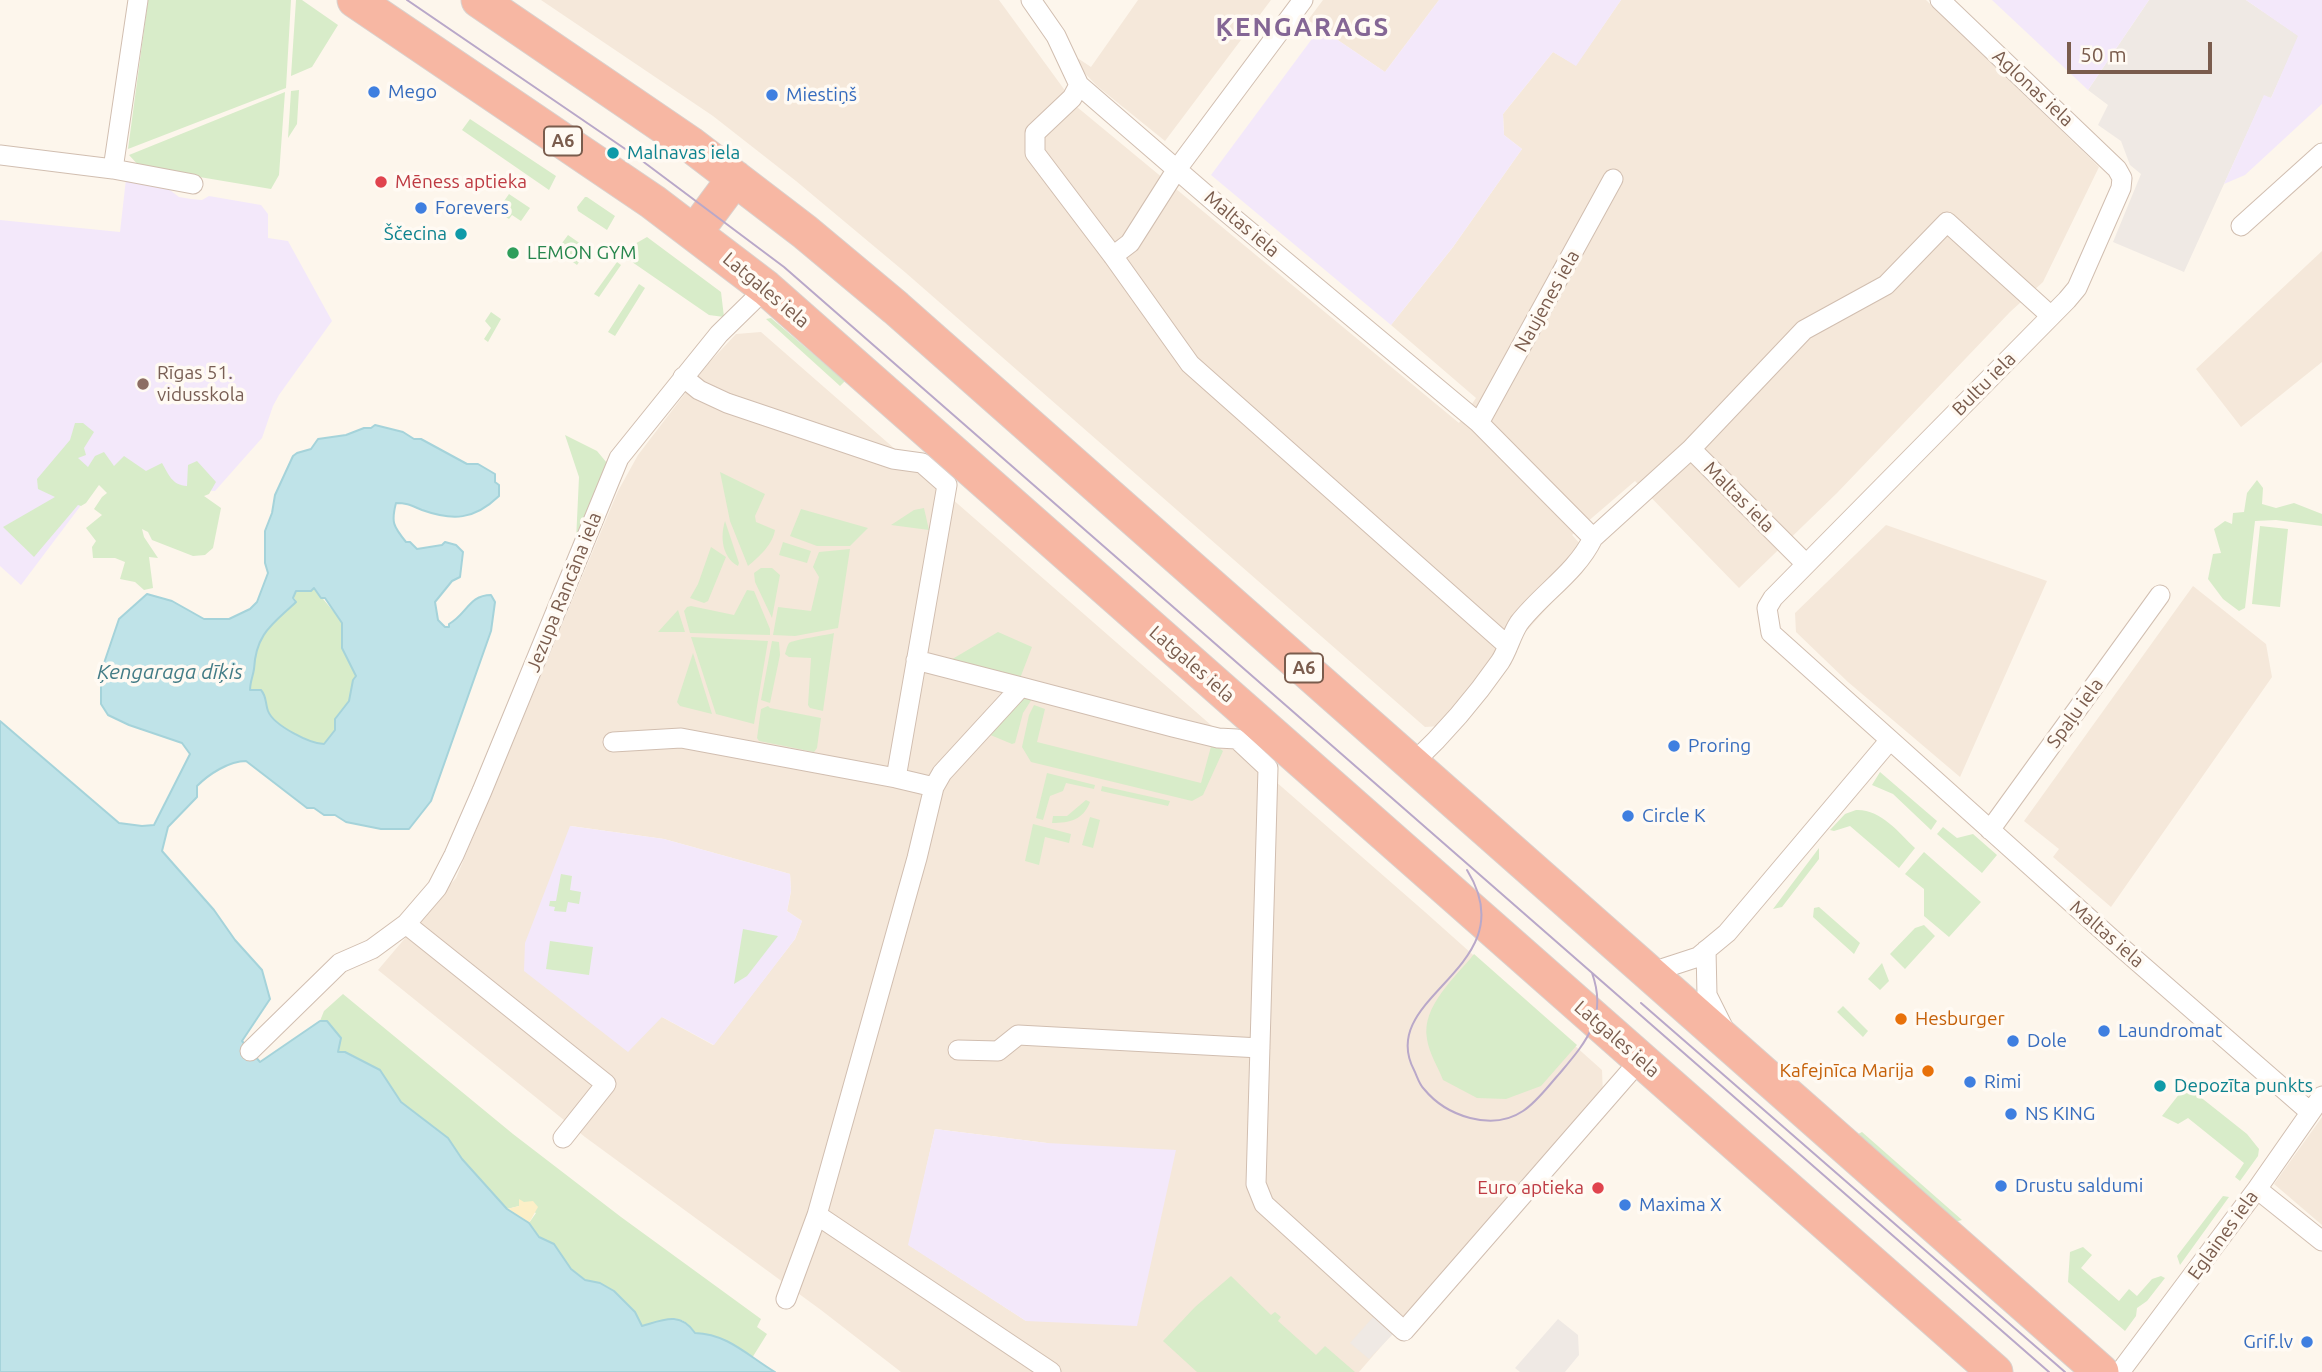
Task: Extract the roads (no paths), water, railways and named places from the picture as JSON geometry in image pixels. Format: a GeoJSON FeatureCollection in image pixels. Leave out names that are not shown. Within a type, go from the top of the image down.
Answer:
{"type":"FeatureCollection","features":[{"type":"Feature","properties":{"kind":"highway","name":"Latgales iela"},"geometry":{"type":"LineString","coordinates":[[355,0],[695,232],[766,288],[944,463],[1263,744],[1641,1059],[1995,1372]]}},
{"type":"Feature","properties":{"kind":"highway","name":"A6"},"geometry":{"type":"LineString","coordinates":[[479,0],[690,144],[805,232],[895,308],[2101,1372]]}},
{"type":"Feature","properties":{"kind":"highway"},"geometry":{"type":"LineString","coordinates":[[695,232],[735,178]]}},
{"type":"Feature","properties":{"kind":"street"},"geometry":{"type":"LineString","coordinates":[[113,169],[138,0]]}},
{"type":"Feature","properties":{"kind":"street","name":"Maltas iela"},"geometry":{"type":"LineString","coordinates":[[1031,0],[1056,36],[1079,85],[1479,423],[1593,538],[1691,449],[1806,564],[1767,608],[1771,633],[2122,948],[2310,1112]]}},
{"type":"Feature","properties":{"kind":"street"},"geometry":{"type":"LineString","coordinates":[[1113,256],[1130,243],[1177,169],[1303,0]]}},
{"type":"Feature","properties":{"kind":"street","name":"Aglonas iela"},"geometry":{"type":"LineString","coordinates":[[1940,0],[2118,169],[2122,178]]}},
{"type":"Feature","properties":{"kind":"street"},"geometry":{"type":"LineString","coordinates":[[1079,85],[1072,98],[1035,133],[1035,153],[1113,256],[1189,364],[1508,646]]}},
{"type":"Feature","properties":{"kind":"street"},"geometry":{"type":"LineString","coordinates":[[2241,226],[2322,153]]}},
{"type":"Feature","properties":{"kind":"street"},"geometry":{"type":"LineString","coordinates":[[0,155],[113,169],[193,184]]}},
{"type":"Feature","properties":{"kind":"street","name":"Bultu iela"},"geometry":{"type":"LineString","coordinates":[[1806,564],[2077,288],[2121,188],[2122,178]]}},
{"type":"Feature","properties":{"kind":"street","name":"Naujenes iela"},"geometry":{"type":"LineString","coordinates":[[1479,423],[1613,179]]}},
{"type":"Feature","properties":{"kind":"street"},"geometry":{"type":"LineString","coordinates":[[1691,449],[1804,330],[1885,285],[1947,222],[2051,316]]}},
{"type":"Feature","properties":{"kind":"street","name":"Jezupa Rancāna iela"},"geometry":{"type":"LineString","coordinates":[[250,1051],[340,963],[372,949],[406,923],[438,888],[619,458],[719,334],[766,288]]}},
{"type":"Feature","properties":{"kind":"street"},"geometry":{"type":"LineString","coordinates":[[683,377],[699,390],[727,403],[893,459],[944,463],[947,485],[896,778]]}},
{"type":"Feature","properties":{"kind":"street"},"geometry":{"type":"LineString","coordinates":[[1412,764],[1440,736],[1492,674],[1518,624],[1585,554],[1593,538]]}},
{"type":"Feature","properties":{"kind":"street","name":"Spaļu iela"},"geometry":{"type":"LineString","coordinates":[[1990,830],[2160,595]]}},
{"type":"Feature","properties":{"kind":"street"},"geometry":{"type":"LineString","coordinates":[[916,660],[1218,738],[1263,744],[1269,782],[1256,1184],[1264,1204],[1404,1331],[1641,1059]]}},
{"type":"Feature","properties":{"kind":"street"},"geometry":{"type":"LineString","coordinates":[[786,1299],[817,1215],[934,787],[942,773],[1021,687]]}},
{"type":"Feature","properties":{"kind":"street"},"geometry":{"type":"LineString","coordinates":[[613,741],[681,738],[934,787]]}},
{"type":"Feature","properties":{"kind":"street"},"geometry":{"type":"LineString","coordinates":[[1649,973],[1691,960],[1727,933],[1890,740]]}},
{"type":"Feature","properties":{"kind":"street"},"geometry":{"type":"LineString","coordinates":[[406,923],[606,1084],[563,1138]]}},
{"type":"Feature","properties":{"kind":"street"},"geometry":{"type":"LineString","coordinates":[[1706,950],[1707,995],[1733,1048]]}},
{"type":"Feature","properties":{"kind":"street"},"geometry":{"type":"LineString","coordinates":[[958,1051],[999,1051],[1018,1035],[1260,1048]]}},
{"type":"Feature","properties":{"kind":"street","name":"Eglaines iela"},"geometry":{"type":"LineString","coordinates":[[2120,1372],[2257,1189],[2322,1096]]}},
{"type":"Feature","properties":{"kind":"street"},"geometry":{"type":"LineString","coordinates":[[2257,1189],[2322,1241]]}},
{"type":"Feature","properties":{"kind":"street"},"geometry":{"type":"LineString","coordinates":[[817,1215],[1051,1372]]}},
{"type":"Feature","properties":{"kind":"water","name":"Ķengaraga dīķis"},"geometry":{"type":"Polygon","coordinates":[[[375,425],[403,432],[467,464],[478,464],[495,474],[499,496],[472,514],[444,516],[396,503],[394,515],[398,532],[406,542],[410,542],[417,549],[442,545],[445,542],[456,545],[463,552],[460,577],[452,581],[435,602],[438,620],[445,627],[449,627],[449,624],[478,598],[491,595],[495,602],[491,631],[431,801],[409,829],[381,829],[346,822],[335,815],[324,815],[314,808],[307,808],[246,761],[226,766],[202,781],[197,786],[197,797],[168,827],[162,851],[262,970],[270,999],[242,1041],[260,1062],[320,1021],[327,1021],[341,1038],[338,1052],[345,1052],[380,1070],[401,1102],[448,1138],[462,1159],[507,1209],[529,1223],[539,1237],[554,1244],[571,1269],[585,1280],[600,1283],[614,1291],[635,1312],[642,1326],[671,1319],[683,1322],[695,1333],[718,1337],[775,1372],[0,1372],[0,721],[119,823],[154,825],[190,754],[182,743],[108,715],[101,704],[101,672],[119,619],[147,594],[172,601],[204,619],[229,619],[250,609],[257,602],[268,573],[265,563],[265,531],[275,495],[293,456],[311,449],[318,439],[375,425]],[[314,588],[311,591],[296,591],[293,598],[296,602],[273,623],[258,646],[250,690],[261,690],[268,711],[285,728],[302,738],[324,744],[335,730],[335,719],[349,701],[356,676],[342,648],[342,623],[325,598],[321,598],[314,588]]]}},
{"type":"Feature","properties":{"kind":"tram line"},"geometry":{"type":"LineString","coordinates":[[407,0],[637,157],[784,267],[2049,1372]]}},
{"type":"Feature","properties":{"kind":"tram line"},"geometry":{"type":"LineString","coordinates":[[1467,870],[1481,904],[1479,932],[1467,957],[1414,1021],[1408,1044],[1418,1080],[1433,1099],[1457,1113],[1484,1120],[1498,1120],[1523,1111],[1543,1093],[1569,1062],[1592,1028],[1597,1003],[1592,973]]}},
{"type":"Feature","properties":{"kind":"tram line"},"geometry":{"type":"LineString","coordinates":[[1641,1003],[2065,1372]]}},
{"type":"Feature","properties":{"kind":"place","name":"Mego"},"geometry":{"type":"Point","coordinates":[374,92]}},
{"type":"Feature","properties":{"kind":"place","name":"Miestiņš"},"geometry":{"type":"Point","coordinates":[772,95]}},
{"type":"Feature","properties":{"kind":"place","name":"Malnavas iela"},"geometry":{"type":"Point","coordinates":[613,153]}},
{"type":"Feature","properties":{"kind":"place","name":"Mēness aptieka"},"geometry":{"type":"Point","coordinates":[381,182]}},
{"type":"Feature","properties":{"kind":"place","name":"Forevers"},"geometry":{"type":"Point","coordinates":[421,208]}},
{"type":"Feature","properties":{"kind":"place","name":"Ščecina"},"geometry":{"type":"Point","coordinates":[461,234]}},
{"type":"Feature","properties":{"kind":"place","name":"LEMON GYM"},"geometry":{"type":"Point","coordinates":[513,253]}},
{"type":"Feature","properties":{"kind":"place","name":"Rīgas 51. vidusskola"},"geometry":{"type":"Point","coordinates":[143,384]}},
{"type":"Feature","properties":{"kind":"place","name":"Proring"},"geometry":{"type":"Point","coordinates":[1674,746]}},
{"type":"Feature","properties":{"kind":"place","name":"Circle K"},"geometry":{"type":"Point","coordinates":[1628,816]}},
{"type":"Feature","properties":{"kind":"place","name":"Hesburger"},"geometry":{"type":"Point","coordinates":[1901,1019]}},
{"type":"Feature","properties":{"kind":"place","name":"Laundromat"},"geometry":{"type":"Point","coordinates":[2104,1031]}},
{"type":"Feature","properties":{"kind":"place","name":"Dole"},"geometry":{"type":"Point","coordinates":[2013,1041]}},
{"type":"Feature","properties":{"kind":"place","name":"Kafejnīca Marija"},"geometry":{"type":"Point","coordinates":[1928,1071]}},
{"type":"Feature","properties":{"kind":"place","name":"Rimi"},"geometry":{"type":"Point","coordinates":[1970,1082]}},
{"type":"Feature","properties":{"kind":"place","name":"Depozīta punkts"},"geometry":{"type":"Point","coordinates":[2160,1086]}},
{"type":"Feature","properties":{"kind":"place","name":"NS KING"},"geometry":{"type":"Point","coordinates":[2011,1114]}},
{"type":"Feature","properties":{"kind":"place","name":"Drustu saldumi"},"geometry":{"type":"Point","coordinates":[2001,1186]}},
{"type":"Feature","properties":{"kind":"place","name":"Euro aptieka"},"geometry":{"type":"Point","coordinates":[1598,1188]}},
{"type":"Feature","properties":{"kind":"place","name":"Maxima X"},"geometry":{"type":"Point","coordinates":[1625,1205]}},
{"type":"Feature","properties":{"kind":"place","name":"Grif.lv"},"geometry":{"type":"Point","coordinates":[2307,1342]}},
{"type":"Feature","properties":{"kind":"district","name":"ĶENGARAGS"},"geometry":{"type":"Point","coordinates":[1303,27]}}]}
